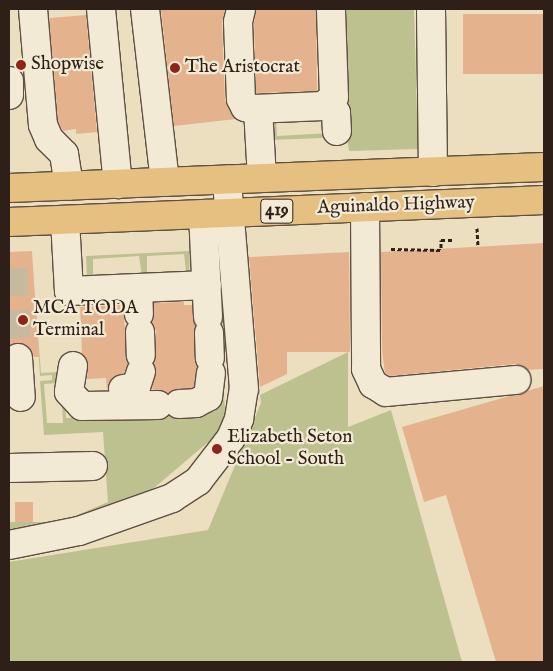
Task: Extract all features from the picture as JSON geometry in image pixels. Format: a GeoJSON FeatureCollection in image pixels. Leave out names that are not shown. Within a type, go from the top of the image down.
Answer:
{"type":"FeatureCollection","features":[{"type":"Feature","properties":{"kind":"highway","name":"Aguinaldo Highway"},"geometry":{"type":"LineString","coordinates":[[9,188],[544,167]]}},
{"type":"Feature","properties":{"kind":"highway","name":"Aguinaldo Highway"},"geometry":{"type":"LineString","coordinates":[[9,222],[544,200]]}},
{"type":"Feature","properties":{"kind":"lane"},"geometry":{"type":"LineString","coordinates":[[33,9],[43,125],[49,139],[67,162],[69,186]]}},
{"type":"Feature","properties":{"kind":"lane"},"geometry":{"type":"LineString","coordinates":[[101,9],[118,184]]}},
{"type":"Feature","properties":{"kind":"lane"},"geometry":{"type":"LineString","coordinates":[[146,9],[165,182]]}},
{"type":"Feature","properties":{"kind":"lane"},"geometry":{"type":"LineString","coordinates":[[241,9],[238,22],[242,99],[245,107],[258,109],[328,104]]}},
{"type":"Feature","properties":{"kind":"lane"},"geometry":{"type":"LineString","coordinates":[[328,104],[335,92],[331,9]]}},
{"type":"Feature","properties":{"kind":"lane"},"geometry":{"type":"LineString","coordinates":[[431,9],[433,172]]}},
{"type":"Feature","properties":{"kind":"lane"},"geometry":{"type":"LineString","coordinates":[[9,81],[9,94]]}},
{"type":"Feature","properties":{"kind":"lane"},"geometry":{"type":"LineString","coordinates":[[328,104],[336,113],[337,131]]}},
{"type":"Feature","properties":{"kind":"lane"},"geometry":{"type":"LineString","coordinates":[[258,109],[262,178]]}},
{"type":"Feature","properties":{"kind":"lane"},"geometry":{"type":"LineString","coordinates":[[9,545],[80,531],[172,498],[198,481],[230,438],[244,396],[227,180]]}},
{"type":"Feature","properties":{"kind":"lane"},"geometry":{"type":"LineString","coordinates":[[365,207],[366,369],[374,384],[386,392],[516,380]]}},
{"type":"Feature","properties":{"kind":"lane"},"geometry":{"type":"LineString","coordinates":[[203,214],[207,285],[210,345],[208,398],[196,403],[82,406],[69,392],[73,366],[83,386],[93,391],[133,349],[207,285]]}},
{"type":"Feature","properties":{"kind":"lane"},"geometry":{"type":"LineString","coordinates":[[65,220],[69,291],[133,349]]}},
{"type":"Feature","properties":{"kind":"lane"},"geometry":{"type":"LineString","coordinates":[[18,358],[19,397]]}},
{"type":"Feature","properties":{"kind":"lane"},"geometry":{"type":"LineString","coordinates":[[9,468],[93,466]]}},
{"type":"Feature","properties":{"kind":"path"},"geometry":{"type":"LineString","coordinates":[[478,236],[478,245]]}},
{"type":"Feature","properties":{"kind":"path"},"geometry":{"type":"LineString","coordinates":[[391,250],[441,249],[441,240],[452,240]]}},
{"type":"Feature","properties":{"kind":"green space"},"geometry":{"type":"Polygon","coordinates":[[[340,9],[414,9],[418,149],[349,151],[347,137],[270,140],[271,120],[276,118],[277,136],[348,132],[340,9]]]}},
{"type":"Feature","properties":{"kind":"green space"},"geometry":{"type":"Polygon","coordinates":[[[214,235],[226,427],[154,488],[74,524],[9,536],[9,522],[61,522],[108,502],[103,432],[44,435],[40,381],[52,380],[52,375],[40,376],[34,283],[41,373],[59,372],[60,383],[44,384],[47,423],[63,423],[62,403],[65,403],[66,418],[214,412],[221,406],[214,235]]]}},
{"type":"Feature","properties":{"kind":"green space"},"geometry":{"type":"Polygon","coordinates":[[[190,251],[189,273],[186,271],[184,254],[147,256],[147,274],[142,276],[139,256],[93,259],[93,277],[87,277],[86,256],[190,251]]]}},
{"type":"Feature","properties":{"kind":"green space"},"geometry":{"type":"Polygon","coordinates":[[[348,352],[348,427],[391,410],[462,662],[9,662],[9,562],[208,530],[261,403],[260,395],[348,352]]]}},
{"type":"Feature","properties":{"kind":"building"},"geometry":{"type":"Polygon","coordinates":[[[225,9],[222,23],[225,100],[236,119],[174,126],[161,10],[225,9]]]}},
{"type":"Feature","properties":{"kind":"building"},"geometry":{"type":"Polygon","coordinates":[[[256,9],[316,9],[317,91],[256,93],[254,23],[256,9]]]}},
{"type":"Feature","properties":{"kind":"building"},"geometry":{"type":"Polygon","coordinates":[[[463,14],[544,14],[544,74],[463,74],[463,14]]]}},
{"type":"Feature","properties":{"kind":"building"},"geometry":{"type":"Polygon","coordinates":[[[86,15],[97,132],[76,134],[76,129],[63,131],[58,121],[49,18],[86,15]]]}},
{"type":"Feature","properties":{"kind":"building"},"geometry":{"type":"Polygon","coordinates":[[[544,243],[544,369],[527,370],[515,364],[390,376],[385,373],[382,351],[381,252],[544,243]]]}},
{"type":"Feature","properties":{"kind":"building","name":"MCA TODA Terminal"},"geometry":{"type":"Polygon","coordinates":[[[32,251],[39,357],[34,357],[25,344],[9,346],[9,252],[32,251]]]}},
{"type":"Feature","properties":{"kind":"building"},"geometry":{"type":"Polygon","coordinates":[[[349,252],[350,352],[287,352],[287,374],[260,387],[249,257],[349,252]]]}},
{"type":"Feature","properties":{"kind":"building"},"geometry":{"type":"Polygon","coordinates":[[[184,302],[184,305],[192,305],[195,326],[197,367],[194,387],[168,394],[152,389],[156,369],[154,364],[156,331],[152,322],[154,303],[184,302]]]}},
{"type":"Feature","properties":{"kind":"building"},"geometry":{"type":"Polygon","coordinates":[[[123,305],[128,364],[124,373],[113,377],[107,390],[106,378],[87,379],[88,368],[82,354],[80,307],[123,305]]]}},
{"type":"Feature","properties":{"kind":"building"},"geometry":{"type":"Polygon","coordinates":[[[544,386],[544,662],[496,662],[446,495],[424,502],[402,427],[544,386]]]}},
{"type":"Feature","properties":{"kind":"building"},"geometry":{"type":"Polygon","coordinates":[[[15,502],[33,502],[33,522],[15,522],[15,502]]]}},
{"type":"Feature","properties":{"kind":"tunnel"},"geometry":{"type":"LineString","coordinates":[[13,268],[18,358]]}},
{"type":"Feature","properties":{"kind":"place","name":"Shopwise"},"geometry":{"type":"Point","coordinates":[21,65]}},
{"type":"Feature","properties":{"kind":"place","name":"The Aristocrat"},"geometry":{"type":"Point","coordinates":[175,68]}},
{"type":"Feature","properties":{"kind":"place","name":"MCA TODA Terminal"},"geometry":{"type":"Point","coordinates":[23,320]}},
{"type":"Feature","properties":{"kind":"place","name":"Elizabeth Seton School - South"},"geometry":{"type":"Point","coordinates":[217,449]}}]}
